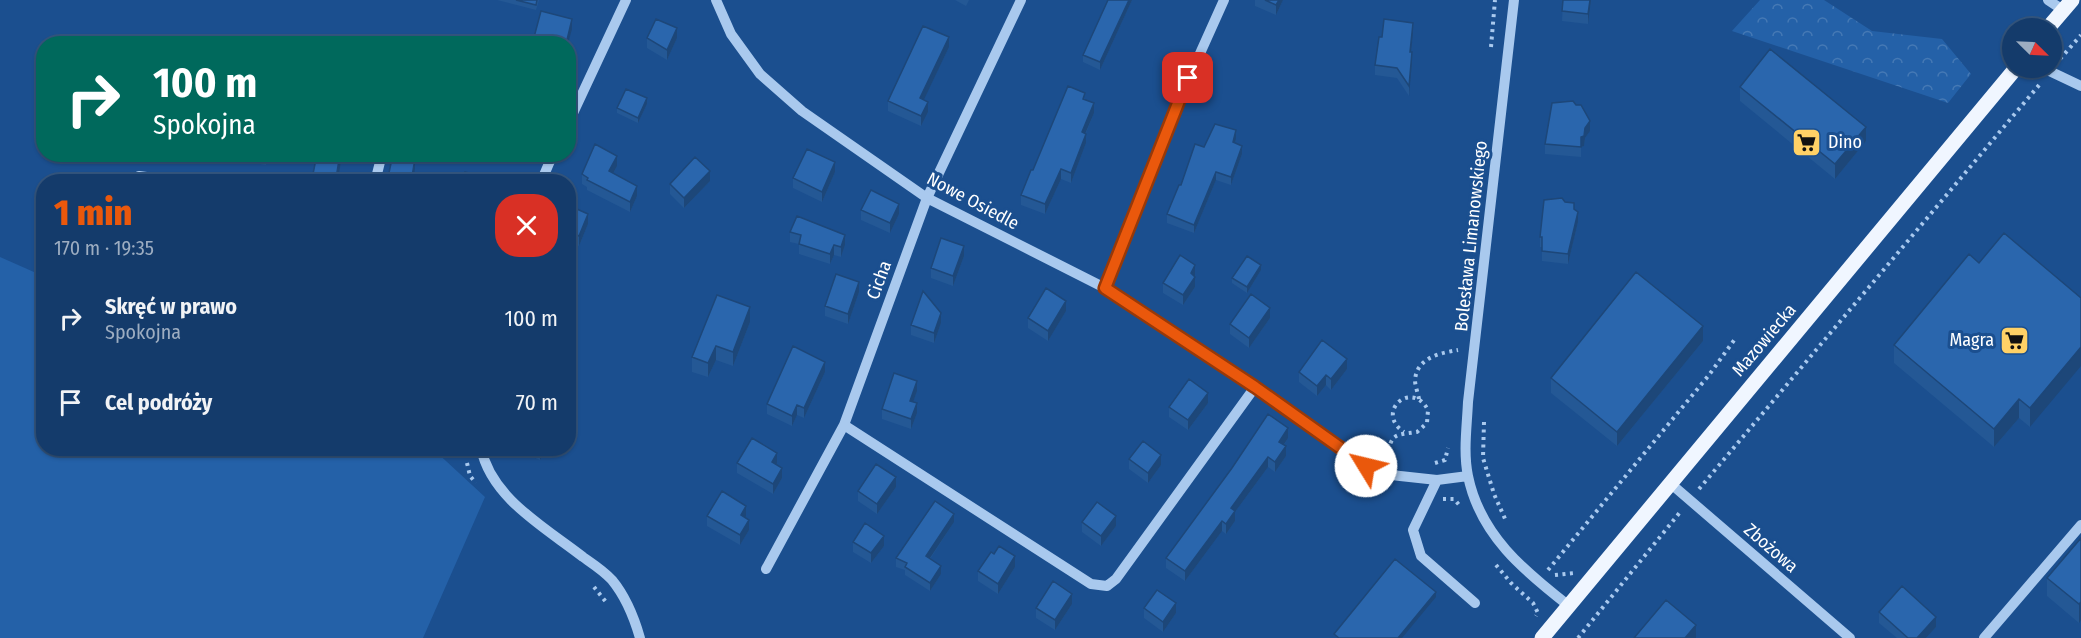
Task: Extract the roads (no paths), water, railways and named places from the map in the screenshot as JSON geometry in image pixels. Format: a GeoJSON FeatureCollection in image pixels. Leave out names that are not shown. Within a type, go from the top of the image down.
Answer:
{"type":"FeatureCollection","features":[{"type":"Feature","properties":{"kind":"main road"},"geometry":{"type":"LineString","coordinates":[[2056,18],[2067,5]]}},
{"type":"Feature","properties":{"kind":"main road","name":"Mazowiecka"},"geometry":{"type":"LineString","coordinates":[[1542,638],[2008,78]]}},
{"type":"Feature","properties":{"kind":"street"},"geometry":{"type":"LineString","coordinates":[[576,107],[626,0]]}},
{"type":"Feature","properties":{"kind":"street","name":"Nowe Osiedle"},"geometry":{"type":"LineString","coordinates":[[716,0],[731,34],[759,74],[802,111],[927,198],[1105,288],[1255,387],[1366,466],[1391,475],[1437,480],[1468,476]]}},
{"type":"Feature","properties":{"kind":"street","name":"Cicha"},"geometry":{"type":"LineString","coordinates":[[766,569],[844,425],[927,198],[1021,0]]}},
{"type":"Feature","properties":{"kind":"street"},"geometry":{"type":"LineString","coordinates":[[1105,288],[1180,98],[1224,0]]}},
{"type":"Feature","properties":{"kind":"street","name":"Bolesława Limanowskiego"},"geometry":{"type":"LineString","coordinates":[[1468,476],[1466,443],[1468,402],[1514,0]]}},
{"type":"Feature","properties":{"kind":"street"},"geometry":{"type":"LineString","coordinates":[[2048,0],[2067,5]]}},
{"type":"Feature","properties":{"kind":"street"},"geometry":{"type":"LineString","coordinates":[[2061,78],[2080,88]]}},
{"type":"Feature","properties":{"kind":"street"},"geometry":{"type":"LineString","coordinates":[[844,425],[1091,584],[1107,586],[1116,579],[1255,387]]}},
{"type":"Feature","properties":{"kind":"street"},"geometry":{"type":"LineString","coordinates":[[483,456],[492,478],[508,497],[612,581],[628,604],[640,638]]}},
{"type":"Feature","properties":{"kind":"street"},"geometry":{"type":"LineString","coordinates":[[1468,476],[1479,509],[1498,541],[1526,572],[1569,606]]}},
{"type":"Feature","properties":{"kind":"street"},"geometry":{"type":"LineString","coordinates":[[1437,480],[1413,530],[1421,556],[1475,603]]}},
{"type":"Feature","properties":{"kind":"street","name":"Zbożowa"},"geometry":{"type":"LineString","coordinates":[[1670,483],[1850,638]]}},
{"type":"Feature","properties":{"kind":"street"},"geometry":{"type":"LineString","coordinates":[[1984,638],[2081,525]]}},
{"type":"Feature","properties":{"kind":"place","name":"Dino"},"geometry":{"type":"Point","coordinates":[1807,142]}},
{"type":"Feature","properties":{"kind":"place","name":"Magra"},"geometry":{"type":"Point","coordinates":[2015,340]}}]}
